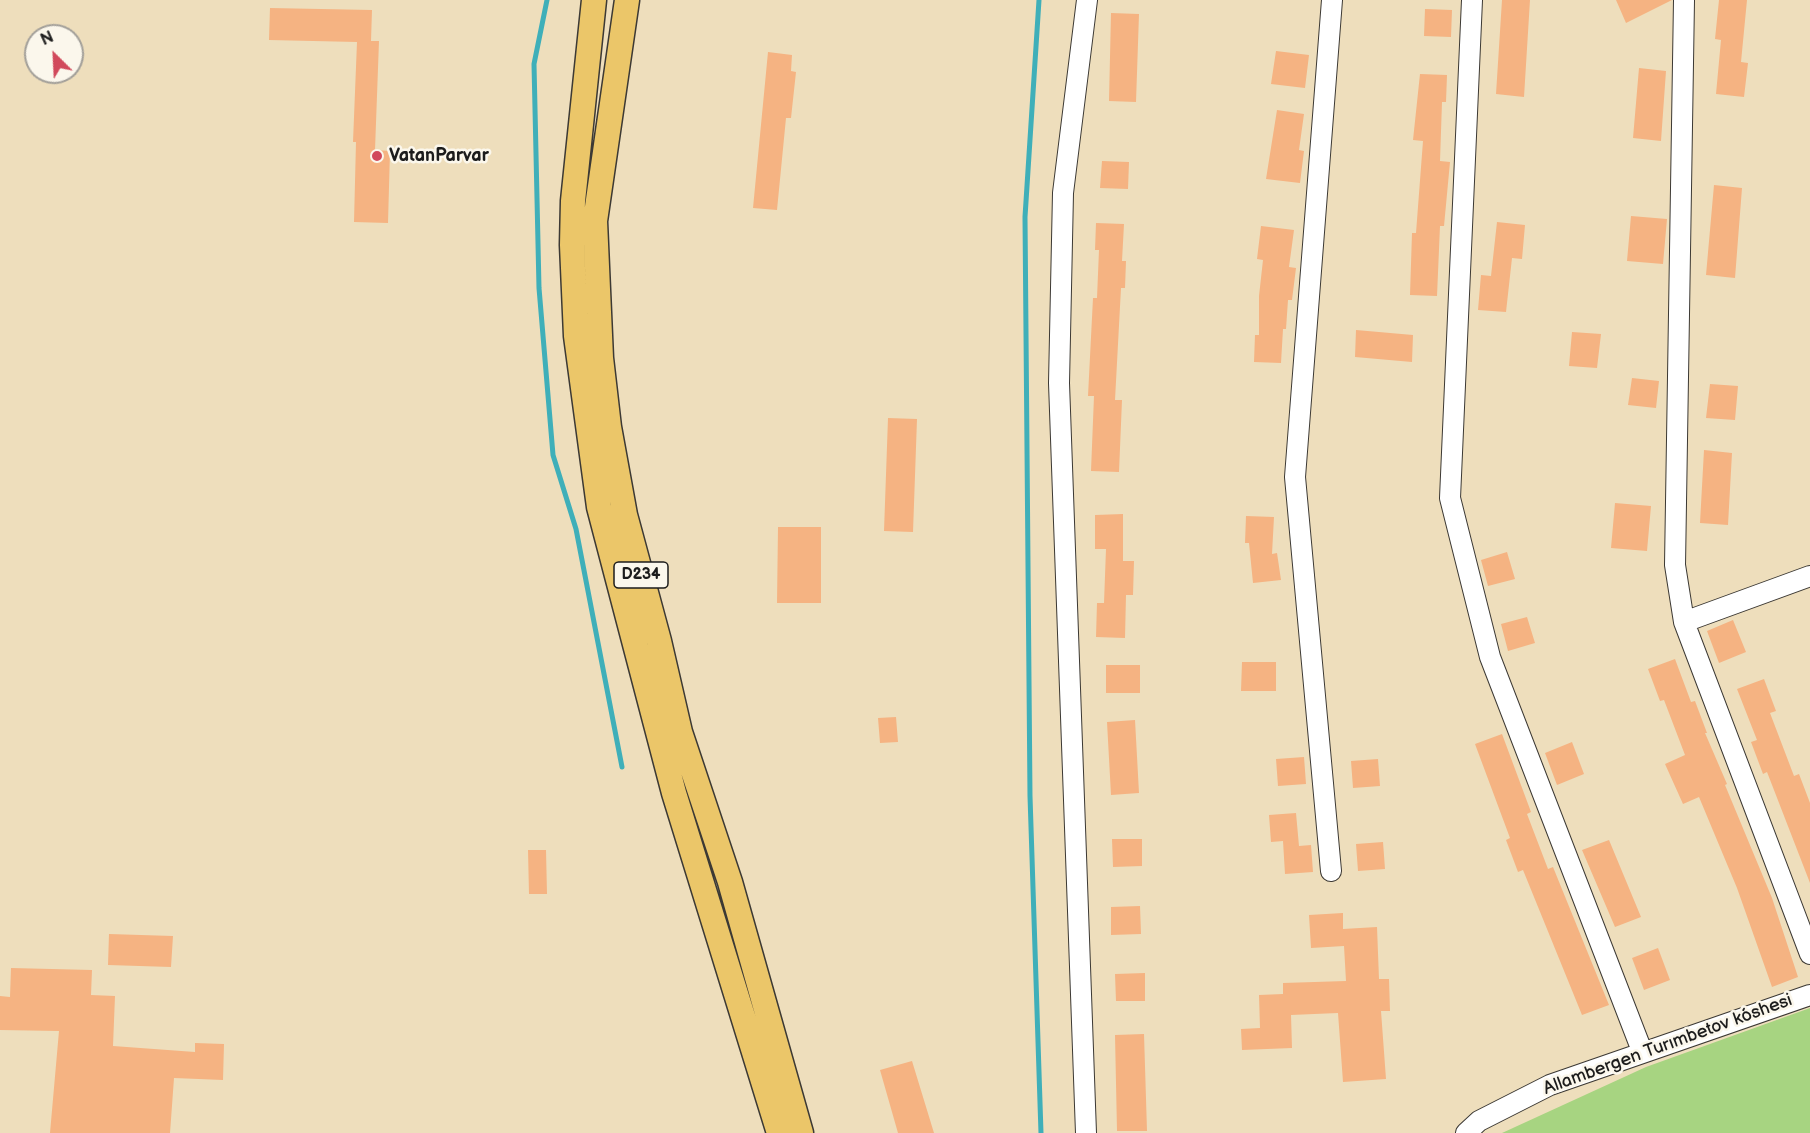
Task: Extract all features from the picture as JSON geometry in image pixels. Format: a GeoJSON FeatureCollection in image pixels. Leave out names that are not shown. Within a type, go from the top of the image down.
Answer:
{"type":"FeatureCollection","features":[{"type":"Feature","properties":{"kind":"main road","name":"D234"},"geometry":{"type":"LineString","coordinates":[[594,0],[574,190],[572,245],[576,336],[599,507],[674,793],[779,1133]]}},
{"type":"Feature","properties":{"kind":"main road","name":"D234"},"geometry":{"type":"LineString","coordinates":[[627,0],[595,221],[601,358],[609,427],[625,515],[659,641],[680,732],[730,882],[801,1133]]}},
{"type":"Feature","properties":{"kind":"street"},"geometry":{"type":"LineString","coordinates":[[1086,1133],[1059,384],[1063,193],[1087,0]]}},
{"type":"Feature","properties":{"kind":"street"},"geometry":{"type":"LineString","coordinates":[[1331,871],[1295,477],[1332,0]]}},
{"type":"Feature","properties":{"kind":"street"},"geometry":{"type":"LineString","coordinates":[[1472,0],[1450,498],[1490,657],[1642,1051]]}},
{"type":"Feature","properties":{"kind":"street"},"geometry":{"type":"LineString","coordinates":[[1684,0],[1675,565],[1684,622],[1810,954]]}},
{"type":"Feature","properties":{"kind":"street"},"geometry":{"type":"LineString","coordinates":[[1684,622],[1810,576]]}},
{"type":"Feature","properties":{"kind":"street","name":"Allambergen Turımbetov kóshesi"},"geometry":{"type":"LineString","coordinates":[[1466,1133],[1479,1121],[1550,1085],[1642,1051],[1810,995]]}},
{"type":"Feature","properties":{"kind":"green space"},"geometry":{"type":"Polygon","coordinates":[[[1810,1008],[1810,1133],[1502,1133],[1646,1067],[1810,1008]]]}},
{"type":"Feature","properties":{"kind":"building"},"geometry":{"type":"Polygon","coordinates":[[[1502,0],[1530,0],[1524,97],[1496,94],[1502,0]]]}},
{"type":"Feature","properties":{"kind":"building"},"geometry":{"type":"Polygon","coordinates":[[[1616,0],[1672,0],[1626,23],[1616,0]]]}},
{"type":"Feature","properties":{"kind":"building"},"geometry":{"type":"Polygon","coordinates":[[[1719,0],[1747,0],[1741,62],[1748,63],[1744,97],[1716,94],[1721,40],[1715,39],[1719,0]]]}},
{"type":"Feature","properties":{"kind":"building"},"geometry":{"type":"Polygon","coordinates":[[[270,8],[372,10],[371,41],[379,41],[375,150],[390,151],[388,223],[354,222],[356,142],[353,142],[357,42],[269,40],[270,8]]]}},
{"type":"Feature","properties":{"kind":"building"},"geometry":{"type":"Polygon","coordinates":[[[1425,9],[1452,10],[1451,37],[1424,36],[1425,9]]]}},
{"type":"Feature","properties":{"kind":"building"},"geometry":{"type":"Polygon","coordinates":[[[1111,13],[1139,14],[1136,102],[1109,101],[1111,13]]]}},
{"type":"Feature","properties":{"kind":"building"},"geometry":{"type":"Polygon","coordinates":[[[1276,51],[1309,55],[1305,88],[1271,84],[1276,51]]]}},
{"type":"Feature","properties":{"kind":"building"},"geometry":{"type":"Polygon","coordinates":[[[768,52],[792,55],[791,71],[796,72],[791,118],[786,118],[777,210],[753,208],[768,52]]]}},
{"type":"Feature","properties":{"kind":"building"},"geometry":{"type":"Polygon","coordinates":[[[1639,68],[1666,71],[1661,141],[1633,138],[1639,68]]]}},
{"type":"Feature","properties":{"kind":"building"},"geometry":{"type":"Polygon","coordinates":[[[1420,74],[1447,75],[1446,102],[1442,102],[1440,161],[1450,162],[1444,226],[1440,226],[1437,296],[1410,295],[1412,233],[1416,233],[1423,141],[1413,140],[1420,74]]]}},
{"type":"Feature","properties":{"kind":"building"},"geometry":{"type":"Polygon","coordinates":[[[1277,110],[1304,114],[1299,150],[1304,151],[1300,183],[1266,179],[1277,110]]]}},
{"type":"Feature","properties":{"kind":"building"},"geometry":{"type":"Polygon","coordinates":[[[1102,161],[1129,162],[1128,189],[1100,188],[1102,161]]]}},
{"type":"Feature","properties":{"kind":"building"},"geometry":{"type":"Polygon","coordinates":[[[1714,185],[1742,188],[1735,278],[1706,275],[1714,185]]]}},
{"type":"Feature","properties":{"kind":"building"},"geometry":{"type":"Polygon","coordinates":[[[1631,216],[1667,219],[1663,264],[1627,261],[1631,216]]]}},
{"type":"Feature","properties":{"kind":"building"},"geometry":{"type":"Polygon","coordinates":[[[1497,222],[1525,225],[1522,259],[1512,258],[1506,312],[1478,310],[1481,275],[1491,276],[1497,222]]]}},
{"type":"Feature","properties":{"kind":"building"},"geometry":{"type":"Polygon","coordinates":[[[1096,223],[1124,224],[1122,261],[1126,261],[1125,288],[1121,288],[1115,400],[1122,400],[1119,472],[1091,471],[1094,396],[1088,396],[1093,298],[1097,298],[1099,250],[1095,250],[1096,223]]]}},
{"type":"Feature","properties":{"kind":"building"},"geometry":{"type":"Polygon","coordinates":[[[1261,226],[1294,230],[1289,267],[1296,268],[1292,300],[1288,300],[1286,329],[1283,329],[1281,363],[1254,362],[1255,335],[1259,335],[1259,296],[1263,260],[1257,259],[1261,226]]]}},
{"type":"Feature","properties":{"kind":"building"},"geometry":{"type":"Polygon","coordinates":[[[1356,330],[1413,335],[1412,362],[1355,357],[1356,330]]]}},
{"type":"Feature","properties":{"kind":"building"},"geometry":{"type":"Polygon","coordinates":[[[1572,332],[1601,334],[1597,368],[1569,366],[1572,332]]]}},
{"type":"Feature","properties":{"kind":"building"},"geometry":{"type":"Polygon","coordinates":[[[1632,378],[1659,381],[1656,408],[1628,405],[1632,378]]]}},
{"type":"Feature","properties":{"kind":"building"},"geometry":{"type":"Polygon","coordinates":[[[1710,384],[1738,386],[1735,420],[1706,418],[1710,384]]]}},
{"type":"Feature","properties":{"kind":"building"},"geometry":{"type":"Polygon","coordinates":[[[888,418],[917,419],[913,532],[884,531],[888,418]]]}},
{"type":"Feature","properties":{"kind":"building"},"geometry":{"type":"Polygon","coordinates":[[[1704,450],[1732,453],[1728,525],[1700,523],[1704,450]]]}},
{"type":"Feature","properties":{"kind":"building"},"geometry":{"type":"Polygon","coordinates":[[[1615,503],[1651,506],[1647,551],[1611,548],[1615,503]]]}},
{"type":"Feature","properties":{"kind":"building"},"geometry":{"type":"Polygon","coordinates":[[[1123,514],[1123,561],[1134,561],[1133,595],[1126,595],[1125,638],[1096,637],[1097,603],[1104,603],[1106,549],[1095,549],[1095,515],[1123,514]]]}},
{"type":"Feature","properties":{"kind":"building"},"geometry":{"type":"Polygon","coordinates":[[[1246,516],[1274,517],[1272,554],[1277,553],[1281,580],[1253,583],[1249,543],[1245,543],[1246,516]]]}},
{"type":"Feature","properties":{"kind":"building"},"geometry":{"type":"Polygon","coordinates":[[[778,527],[821,527],[821,603],[777,603],[778,527]]]}},
{"type":"Feature","properties":{"kind":"building"},"geometry":{"type":"Polygon","coordinates":[[[1507,552],[1515,579],[1488,586],[1481,560],[1507,552]]]}},
{"type":"Feature","properties":{"kind":"building"},"geometry":{"type":"Polygon","coordinates":[[[1527,617],[1535,643],[1508,651],[1501,624],[1527,617]]]}},
{"type":"Feature","properties":{"kind":"building"},"geometry":{"type":"Polygon","coordinates":[[[1733,620],[1746,652],[1719,663],[1707,631],[1733,620]]]}},
{"type":"Feature","properties":{"kind":"building"},"geometry":{"type":"Polygon","coordinates":[[[1675,659],[1691,702],[1695,701],[1707,733],[1705,733],[1727,784],[1725,785],[1772,898],[1798,977],[1772,987],[1737,888],[1699,797],[1683,804],[1665,764],[1685,755],[1664,700],[1660,701],[1648,669],[1675,659]]]}},
{"type":"Feature","properties":{"kind":"building"},"geometry":{"type":"Polygon","coordinates":[[[1242,662],[1276,662],[1276,691],[1241,691],[1242,662]]]}},
{"type":"Feature","properties":{"kind":"building"},"geometry":{"type":"Polygon","coordinates":[[[1106,665],[1140,665],[1140,693],[1106,693],[1106,665]]]}},
{"type":"Feature","properties":{"kind":"building"},"geometry":{"type":"Polygon","coordinates":[[[1764,679],[1776,711],[1770,713],[1794,776],[1799,774],[1810,803],[1810,883],[1767,772],[1763,774],[1751,742],[1757,740],[1737,689],[1764,679]]]}},
{"type":"Feature","properties":{"kind":"building"},"geometry":{"type":"Polygon","coordinates":[[[896,717],[898,742],[880,743],[878,718],[896,717]]]}},
{"type":"Feature","properties":{"kind":"building"},"geometry":{"type":"Polygon","coordinates":[[[1135,720],[1139,793],[1111,795],[1107,722],[1135,720]]]}},
{"type":"Feature","properties":{"kind":"building"},"geometry":{"type":"Polygon","coordinates":[[[1502,734],[1531,812],[1527,814],[1548,869],[1553,867],[1609,1005],[1582,1015],[1523,870],[1518,872],[1506,840],[1510,838],[1475,744],[1502,734]]]}},
{"type":"Feature","properties":{"kind":"building"},"geometry":{"type":"Polygon","coordinates":[[[1572,742],[1584,774],[1557,785],[1545,753],[1572,742]]]}},
{"type":"Feature","properties":{"kind":"building"},"geometry":{"type":"Polygon","coordinates":[[[1304,757],[1306,784],[1278,786],[1276,759],[1304,757]]]}},
{"type":"Feature","properties":{"kind":"building"},"geometry":{"type":"Polygon","coordinates":[[[1378,759],[1380,786],[1353,788],[1351,761],[1378,759]]]}},
{"type":"Feature","properties":{"kind":"building"},"geometry":{"type":"Polygon","coordinates":[[[1296,813],[1299,846],[1311,845],[1313,872],[1285,874],[1283,841],[1271,842],[1269,815],[1296,813]]]}},
{"type":"Feature","properties":{"kind":"building"},"geometry":{"type":"Polygon","coordinates":[[[1112,839],[1142,839],[1142,866],[1113,867],[1112,839]]]}},
{"type":"Feature","properties":{"kind":"building"},"geometry":{"type":"Polygon","coordinates":[[[1609,840],[1641,917],[1615,927],[1582,850],[1609,840]]]}},
{"type":"Feature","properties":{"kind":"building"},"geometry":{"type":"Polygon","coordinates":[[[1383,842],[1385,869],[1358,871],[1356,844],[1383,842]]]}},
{"type":"Feature","properties":{"kind":"building"},"geometry":{"type":"Polygon","coordinates":[[[528,850],[546,850],[547,894],[529,894],[528,850]]]}},
{"type":"Feature","properties":{"kind":"building"},"geometry":{"type":"Polygon","coordinates":[[[1140,906],[1141,934],[1111,935],[1111,907],[1140,906]]]}},
{"type":"Feature","properties":{"kind":"building"},"geometry":{"type":"Polygon","coordinates":[[[1343,913],[1343,929],[1377,927],[1379,979],[1389,979],[1390,1011],[1381,1011],[1386,1079],[1343,1082],[1338,1013],[1291,1015],[1292,1048],[1242,1050],[1241,1029],[1260,1028],[1259,995],[1283,994],[1283,983],[1346,981],[1344,946],[1311,948],[1309,915],[1343,913]]]}},
{"type":"Feature","properties":{"kind":"building"},"geometry":{"type":"Polygon","coordinates":[[[109,934],[173,936],[171,967],[108,965],[109,934]]]}},
{"type":"Feature","properties":{"kind":"building"},"geometry":{"type":"Polygon","coordinates":[[[1658,948],[1670,980],[1644,990],[1632,958],[1658,948]]]}},
{"type":"Feature","properties":{"kind":"building"},"geometry":{"type":"Polygon","coordinates":[[[11,968],[92,970],[91,995],[115,996],[113,1046],[195,1052],[195,1043],[224,1044],[223,1080],[174,1078],[170,1133],[50,1133],[59,1031],[0,1030],[0,996],[10,997],[11,968]]]}},
{"type":"Feature","properties":{"kind":"building"},"geometry":{"type":"Polygon","coordinates":[[[1145,973],[1145,1001],[1116,1001],[1115,974],[1145,973]]]}},
{"type":"Feature","properties":{"kind":"building"},"geometry":{"type":"Polygon","coordinates":[[[1144,1034],[1147,1131],[1117,1131],[1115,1035],[1144,1034]]]}},
{"type":"Feature","properties":{"kind":"building"},"geometry":{"type":"Polygon","coordinates":[[[912,1061],[934,1133],[898,1133],[880,1070],[912,1061]]]}},
{"type":"Feature","properties":{"kind":"waterway"},"geometry":{"type":"LineString","coordinates":[[547,0],[534,64],[539,288],[553,455],[576,529],[622,767]]}},
{"type":"Feature","properties":{"kind":"waterway"},"geometry":{"type":"LineString","coordinates":[[1039,0],[1025,217],[1030,796],[1041,1133]]}},
{"type":"Feature","properties":{"kind":"place","name":"VatanParvar"},"geometry":{"type":"Point","coordinates":[377,156]}}]}
